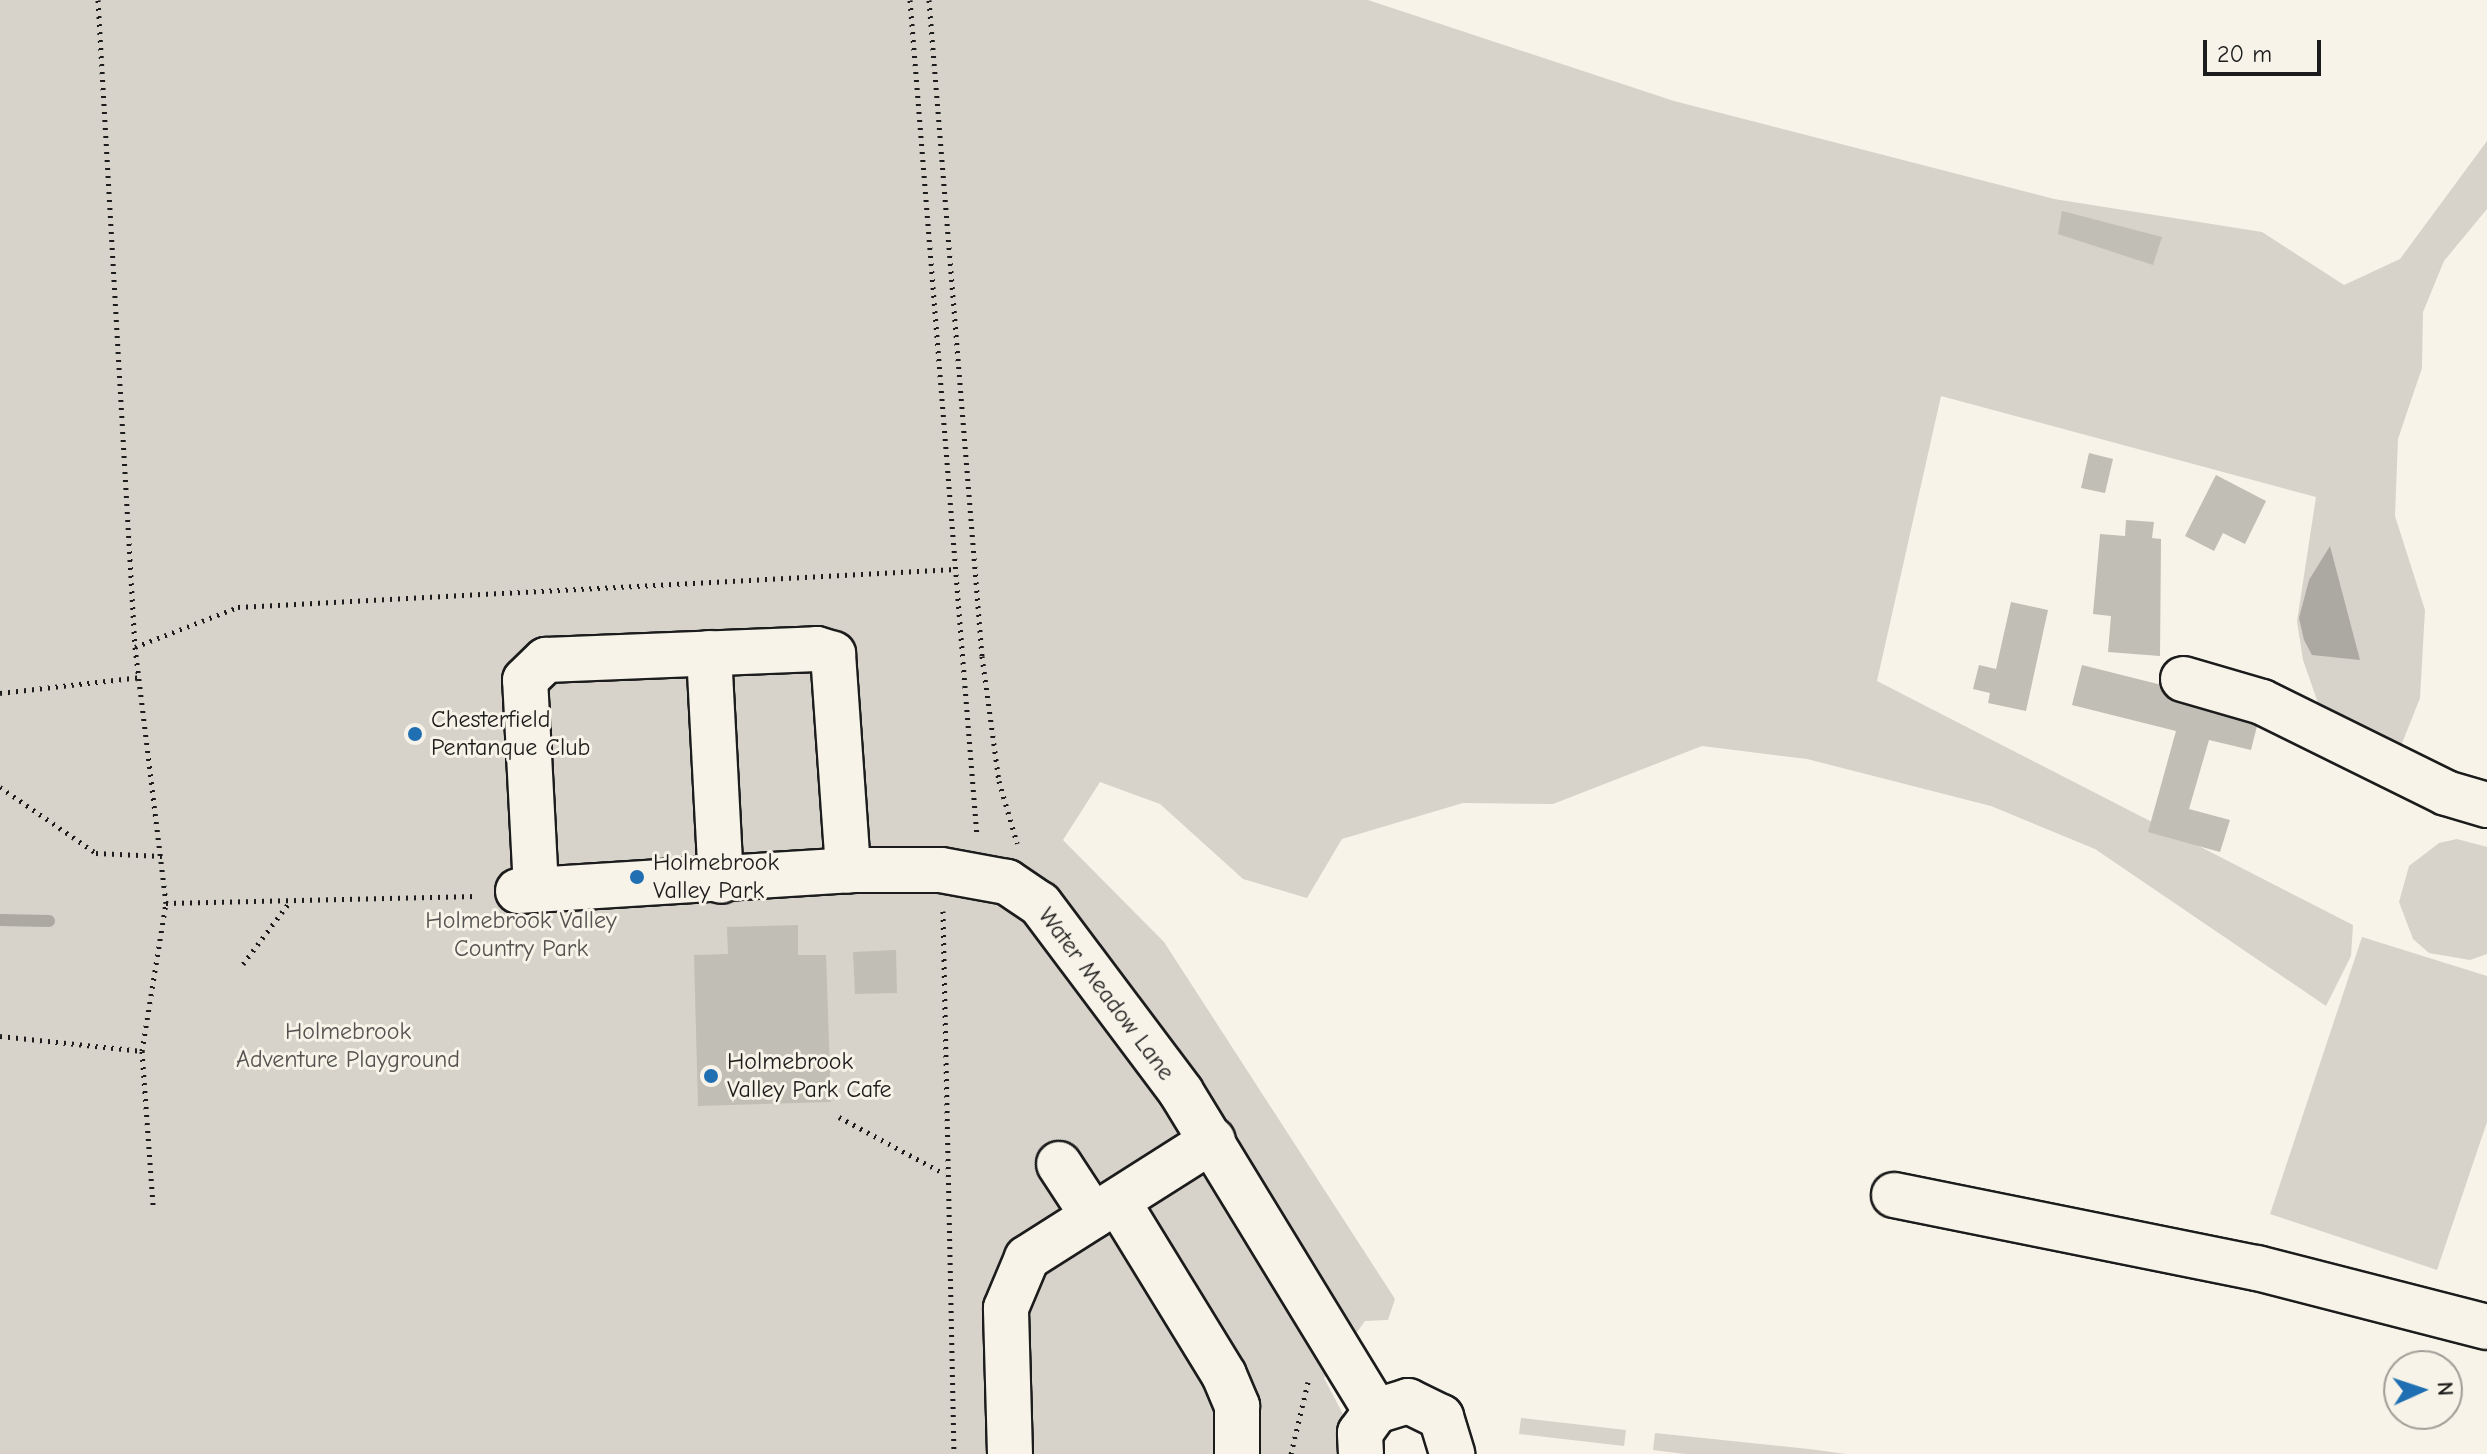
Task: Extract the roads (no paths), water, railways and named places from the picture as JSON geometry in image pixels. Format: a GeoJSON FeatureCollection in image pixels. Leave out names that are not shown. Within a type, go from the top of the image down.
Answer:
{"type":"FeatureCollection","features":[{"type":"Feature","properties":{"kind":"street"},"geometry":{"type":"LineString","coordinates":[[721,881],[709,653],[833,654],[848,870]]}},
{"type":"Feature","properties":{"kind":"street","name":"Water Meadow Lane"},"geometry":{"type":"LineString","coordinates":[[709,653],[546,660],[528,669],[527,889],[721,881],[848,870],[961,875],[1007,882],[1040,904],[1213,1140],[1376,1411]]}},
{"type":"Feature","properties":{"kind":"street"},"geometry":{"type":"LineString","coordinates":[[2183,679],[2262,702],[2446,793],[2487,805]]}},
{"type":"Feature","properties":{"kind":"street"},"geometry":{"type":"LineString","coordinates":[[1010,1454],[1008,1296],[1027,1258],[1213,1140]]}},
{"type":"Feature","properties":{"kind":"street"},"geometry":{"type":"LineString","coordinates":[[1059,1164],[1106,1209],[1224,1375],[1237,1406],[1237,1454]]}},
{"type":"Feature","properties":{"kind":"street"},"geometry":{"type":"LineString","coordinates":[[1894,1195],[2257,1268],[2487,1327]]}},
{"type":"Feature","properties":{"kind":"street"},"geometry":{"type":"LineString","coordinates":[[1361,1454],[1360,1433],[1376,1411],[1408,1401],[1441,1417],[1452,1454]]}},
{"type":"Feature","properties":{"kind":"waterway"},"geometry":{"type":"LineString","coordinates":[[0,920],[49,921]]}},
{"type":"Feature","properties":{"kind":"place","name":"Chesterfield Pentanque Club"},"geometry":{"type":"Point","coordinates":[415,734]}},
{"type":"Feature","properties":{"kind":"place","name":"Holmebrook Valley Park"},"geometry":{"type":"Point","coordinates":[637,877]}},
{"type":"Feature","properties":{"kind":"place","name":"Holmebrook Valley Park Cafe"},"geometry":{"type":"Point","coordinates":[711,1076]}},
{"type":"Feature","properties":{"kind":"park label","name":"Holmebrook Valley Country Park"},"geometry":{"type":"Point","coordinates":[521,935]}},
{"type":"Feature","properties":{"kind":"park label","name":"Holmebrook Adventure Playground"},"geometry":{"type":"Point","coordinates":[348,1046]}}]}
